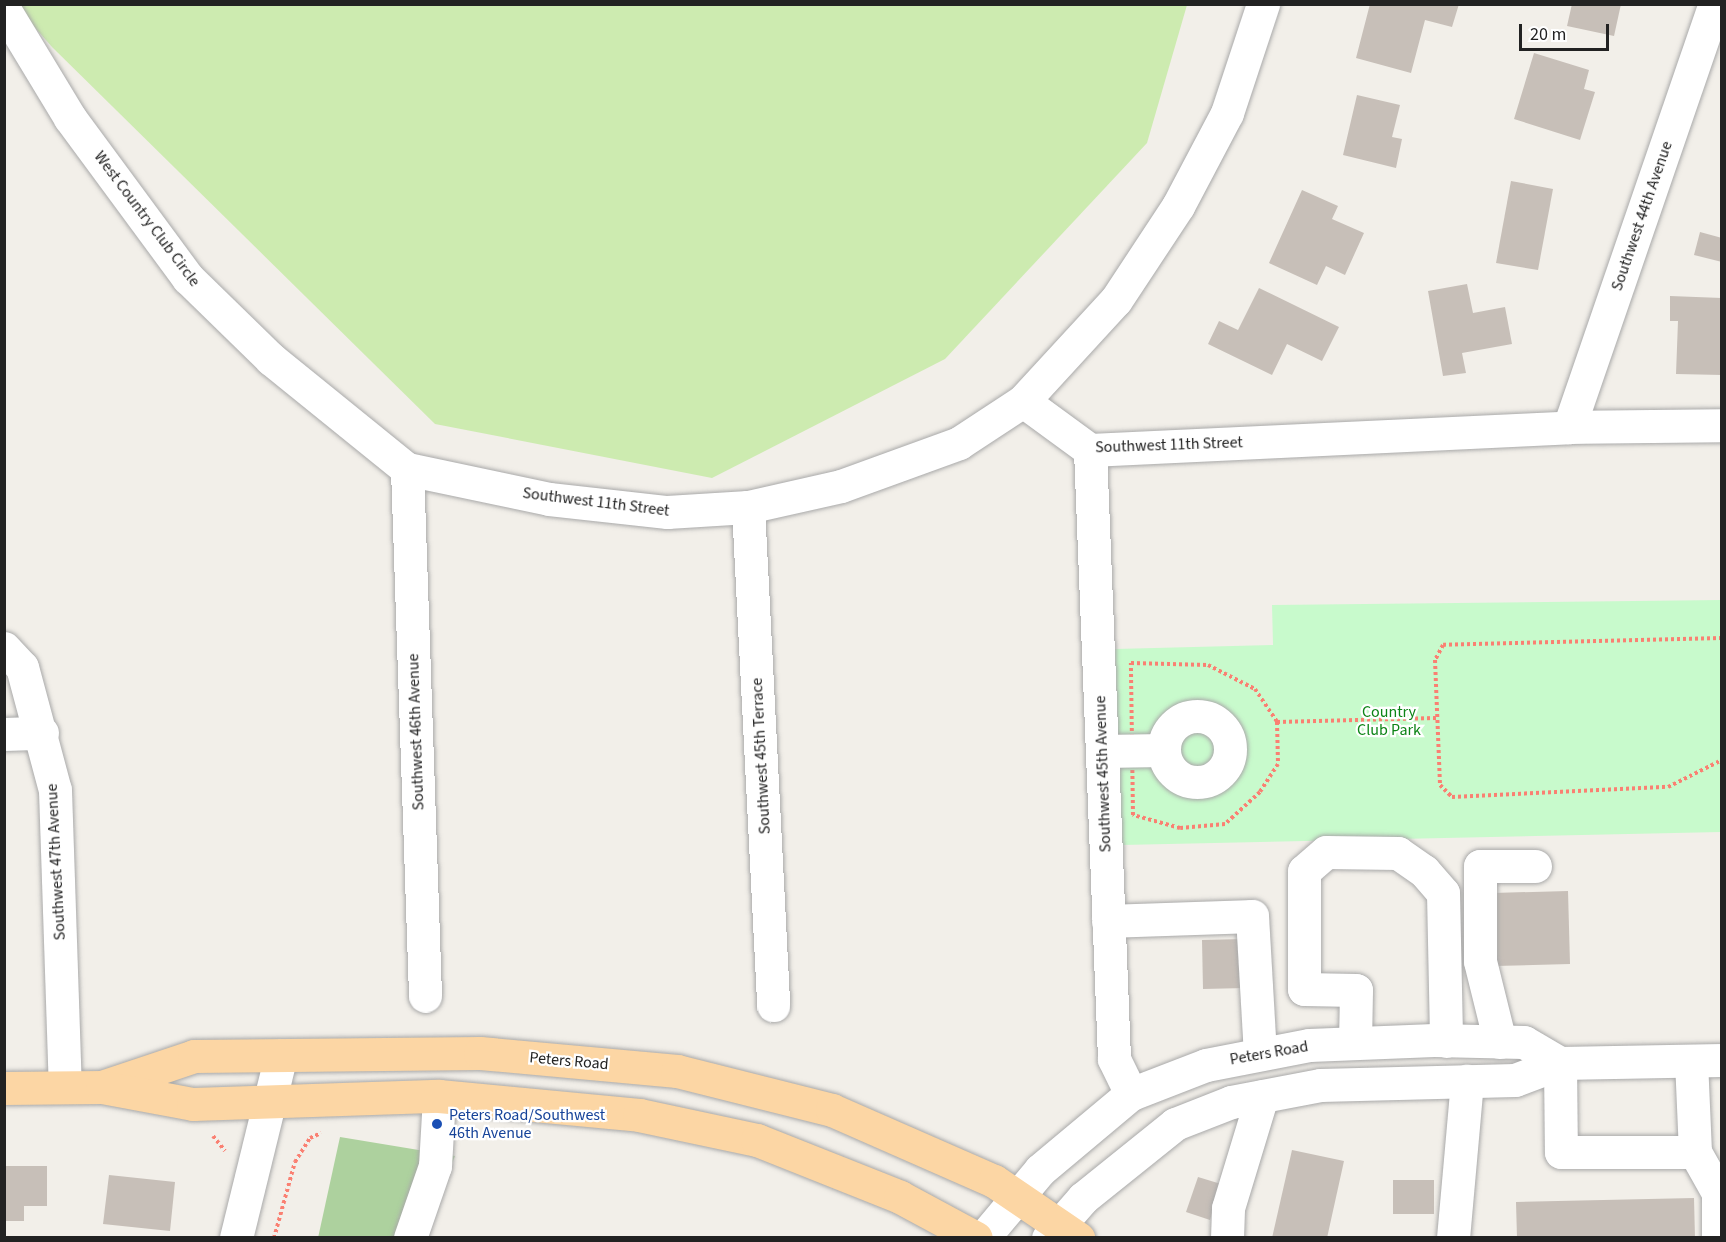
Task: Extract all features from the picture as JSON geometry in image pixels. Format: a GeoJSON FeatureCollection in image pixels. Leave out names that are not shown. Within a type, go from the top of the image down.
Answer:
{"type":"FeatureCollection","features":[{"type":"Feature","properties":{"kind":"main road","name":"Peters Road"},"geometry":{"type":"LineString","coordinates":[[102,1088],[194,1056],[480,1053],[677,1071],[832,1110],[994,1181],[1018,1196]]}},
{"type":"Feature","properties":{"kind":"main road","name":"Peters Road"},"geometry":{"type":"LineString","coordinates":[[4,1088],[102,1088],[193,1104],[439,1096],[639,1115],[757,1140],[900,1197],[976,1238]]}},
{"type":"Feature","properties":{"kind":"main road"},"geometry":{"type":"LineString","coordinates":[[1018,1196],[1062,1233]]}},
{"type":"Feature","properties":{"kind":"street"},"geometry":{"type":"LineString","coordinates":[[1023,401],[1116,300],[1178,206],[1227,113],[1263,4]]}},
{"type":"Feature","properties":{"kind":"street","name":"Southwest 44th Avenue"},"geometry":{"type":"LineString","coordinates":[[1569,427],[1715,4]]}},
{"type":"Feature","properties":{"kind":"street","name":"West Country Club Circle"},"geometry":{"type":"LineString","coordinates":[[4,9],[70,118],[188,278],[271,359],[407,469]]}},
{"type":"Feature","properties":{"kind":"street","name":"Southwest 11th Street"},"geometry":{"type":"LineString","coordinates":[[407,469],[549,499],[667,512],[748,507],[841,486],[959,443],[1023,401],[1090,450],[1569,427],[1722,425]]}},
{"type":"Feature","properties":{"kind":"street","name":"Southwest 45th Avenue"},"geometry":{"type":"LineString","coordinates":[[1090,450],[1114,1059],[1131,1094]]}},
{"type":"Feature","properties":{"kind":"street","name":"Southwest 46th Avenue"},"geometry":{"type":"LineString","coordinates":[[407,469],[426,996]]}},
{"type":"Feature","properties":{"kind":"street","name":"Southwest 45th Terrace"},"geometry":{"type":"LineString","coordinates":[[748,507],[773,1005]]}},
{"type":"Feature","properties":{"kind":"street","name":"Southwest 47th Avenue"},"geometry":{"type":"LineString","coordinates":[[4,648],[22,667],[42,734],[55,790],[65,1087]]}},
{"type":"Feature","properties":{"kind":"street"},"geometry":{"type":"LineString","coordinates":[[4,734],[42,734]]}},
{"type":"Feature","properties":{"kind":"street"},"geometry":{"type":"LineString","coordinates":[[1102,751],[1164,750]]}},
{"type":"Feature","properties":{"kind":"street"},"geometry":{"type":"LineString","coordinates":[[1355,1043],[1356,990],[1304,989],[1304,871],[1326,852],[1398,853],[1424,871],[1443,893],[1446,1041]]}},
{"type":"Feature","properties":{"kind":"street"},"geometry":{"type":"LineString","coordinates":[[1500,1042],[1480,961],[1480,866],[1535,866]]}},
{"type":"Feature","properties":{"kind":"street"},"geometry":{"type":"LineString","coordinates":[[1108,921],[1252,916],[1260,1054]]}},
{"type":"Feature","properties":{"kind":"street","name":"Peters Road"},"geometry":{"type":"LineString","coordinates":[[983,1238],[1060,1151],[1131,1094],[1206,1065],[1309,1045],[1446,1041],[1524,1042],[1560,1063]]}},
{"type":"Feature","properties":{"kind":"street"},"geometry":{"type":"LineString","coordinates":[[237,1238],[272,1102],[281,1055]]}},
{"type":"Feature","properties":{"kind":"street"},"geometry":{"type":"LineString","coordinates":[[1062,1233],[1083,1198],[1175,1124],[1231,1102],[1320,1084],[1515,1080],[1560,1063],[1706,1060],[1695,1152],[1718,1193],[1718,1238]]}},
{"type":"Feature","properties":{"kind":"street"},"geometry":{"type":"LineString","coordinates":[[1560,1063],[1561,1152],[1695,1152]]}},
{"type":"Feature","properties":{"kind":"street"},"geometry":{"type":"LineString","coordinates":[[1453,1238],[1467,1081]]}},
{"type":"Feature","properties":{"kind":"street"},"geometry":{"type":"LineString","coordinates":[[410,1238],[435,1166],[439,1096]]}},
{"type":"Feature","properties":{"kind":"street"},"geometry":{"type":"LineString","coordinates":[[1227,1238],[1228,1208],[1262,1096]]}},
{"type":"Feature","properties":{"kind":"path"},"geometry":{"type":"LineString","coordinates":[[1722,638],[1443,645],[1435,660],[1440,784],[1452,797],[1668,786],[1722,760]]}},
{"type":"Feature","properties":{"kind":"path"},"geometry":{"type":"LineString","coordinates":[[1277,722],[1436,718]]}},
{"type":"Feature","properties":{"kind":"path"},"geometry":{"type":"LineString","coordinates":[[274,1238],[295,1162],[310,1138],[322,1133]]}},
{"type":"Feature","properties":{"kind":"green space"},"geometry":{"type":"Polygon","coordinates":[[[15,5],[1187,5],[1147,143],[945,359],[712,478],[435,424],[52,47],[15,5]]]}},
{"type":"Feature","properties":{"kind":"green space","name":"Country Club Park"},"geometry":{"type":"Polygon","coordinates":[[[1721,600],[1721,832],[1122,845],[1115,649],[1273,645],[1272,605],[1721,600]]]}},
{"type":"Feature","properties":{"kind":"green space"},"geometry":{"type":"Polygon","coordinates":[[[340,1137],[455,1156],[422,1237],[318,1238],[340,1137]]]}},
{"type":"Feature","properties":{"kind":"building"},"geometry":{"type":"Polygon","coordinates":[[[1370,4],[1459,4],[1452,27],[1425,20],[1411,73],[1356,58],[1370,4]]]}},
{"type":"Feature","properties":{"kind":"building"},"geometry":{"type":"Polygon","coordinates":[[[1572,4],[1621,4],[1614,36],[1567,26],[1572,4]]]}},
{"type":"Feature","properties":{"kind":"building"},"geometry":{"type":"Polygon","coordinates":[[[1534,53],[1589,70],[1584,89],[1595,92],[1580,140],[1514,119],[1534,53]]]}},
{"type":"Feature","properties":{"kind":"building"},"geometry":{"type":"Polygon","coordinates":[[[1357,95],[1400,105],[1392,137],[1402,139],[1396,168],[1343,155],[1357,95]]]}},
{"type":"Feature","properties":{"kind":"building"},"geometry":{"type":"Polygon","coordinates":[[[1511,181],[1553,189],[1538,270],[1496,263],[1511,181]]]}},
{"type":"Feature","properties":{"kind":"building"},"geometry":{"type":"Polygon","coordinates":[[[1302,190],[1338,206],[1332,219],[1364,233],[1345,275],[1326,266],[1317,285],[1269,263],[1302,190]]]}},
{"type":"Feature","properties":{"kind":"building"},"geometry":{"type":"Polygon","coordinates":[[[1700,232],[1722,238],[1722,262],[1694,255],[1700,232]]]}},
{"type":"Feature","properties":{"kind":"building"},"geometry":{"type":"Polygon","coordinates":[[[1467,284],[1473,313],[1505,307],[1512,344],[1462,353],[1466,373],[1443,376],[1428,291],[1467,284]]]}},
{"type":"Feature","properties":{"kind":"building"},"geometry":{"type":"Polygon","coordinates":[[[1259,288],[1339,327],[1322,361],[1287,344],[1272,375],[1208,344],[1219,321],[1238,330],[1259,288]]]}},
{"type":"Feature","properties":{"kind":"building"},"geometry":{"type":"Polygon","coordinates":[[[1670,296],[1722,298],[1722,375],[1676,374],[1678,321],[1670,321],[1670,296]]]}},
{"type":"Feature","properties":{"kind":"building"},"geometry":{"type":"Polygon","coordinates":[[[1568,891],[1570,964],[1495,966],[1493,893],[1568,891]]]}},
{"type":"Feature","properties":{"kind":"building"},"geometry":{"type":"Polygon","coordinates":[[[1244,939],[1245,988],[1203,989],[1202,940],[1244,939]]]}},
{"type":"Feature","properties":{"kind":"building"},"geometry":{"type":"Polygon","coordinates":[[[1292,1150],[1344,1161],[1327,1238],[1272,1238],[1292,1150]]]}},
{"type":"Feature","properties":{"kind":"building"},"geometry":{"type":"Polygon","coordinates":[[[4,1166],[47,1166],[47,1206],[24,1206],[24,1221],[4,1221],[4,1166]]]}},
{"type":"Feature","properties":{"kind":"building"},"geometry":{"type":"Polygon","coordinates":[[[109,1175],[175,1182],[170,1231],[103,1224],[109,1175]]]}},
{"type":"Feature","properties":{"kind":"building"},"geometry":{"type":"Polygon","coordinates":[[[1198,1177],[1221,1184],[1210,1220],[1186,1212],[1198,1177]]]}},
{"type":"Feature","properties":{"kind":"building"},"geometry":{"type":"Polygon","coordinates":[[[1393,1180],[1434,1180],[1434,1214],[1393,1214],[1393,1180]]]}},
{"type":"Feature","properties":{"kind":"building"},"geometry":{"type":"Polygon","coordinates":[[[1694,1198],[1695,1238],[1517,1238],[1516,1202],[1694,1198]]]}},
{"type":"Feature","properties":{"kind":"place","name":"Peters Road/Southwest 46th Avenue"},"geometry":{"type":"Point","coordinates":[437,1124]}}]}
